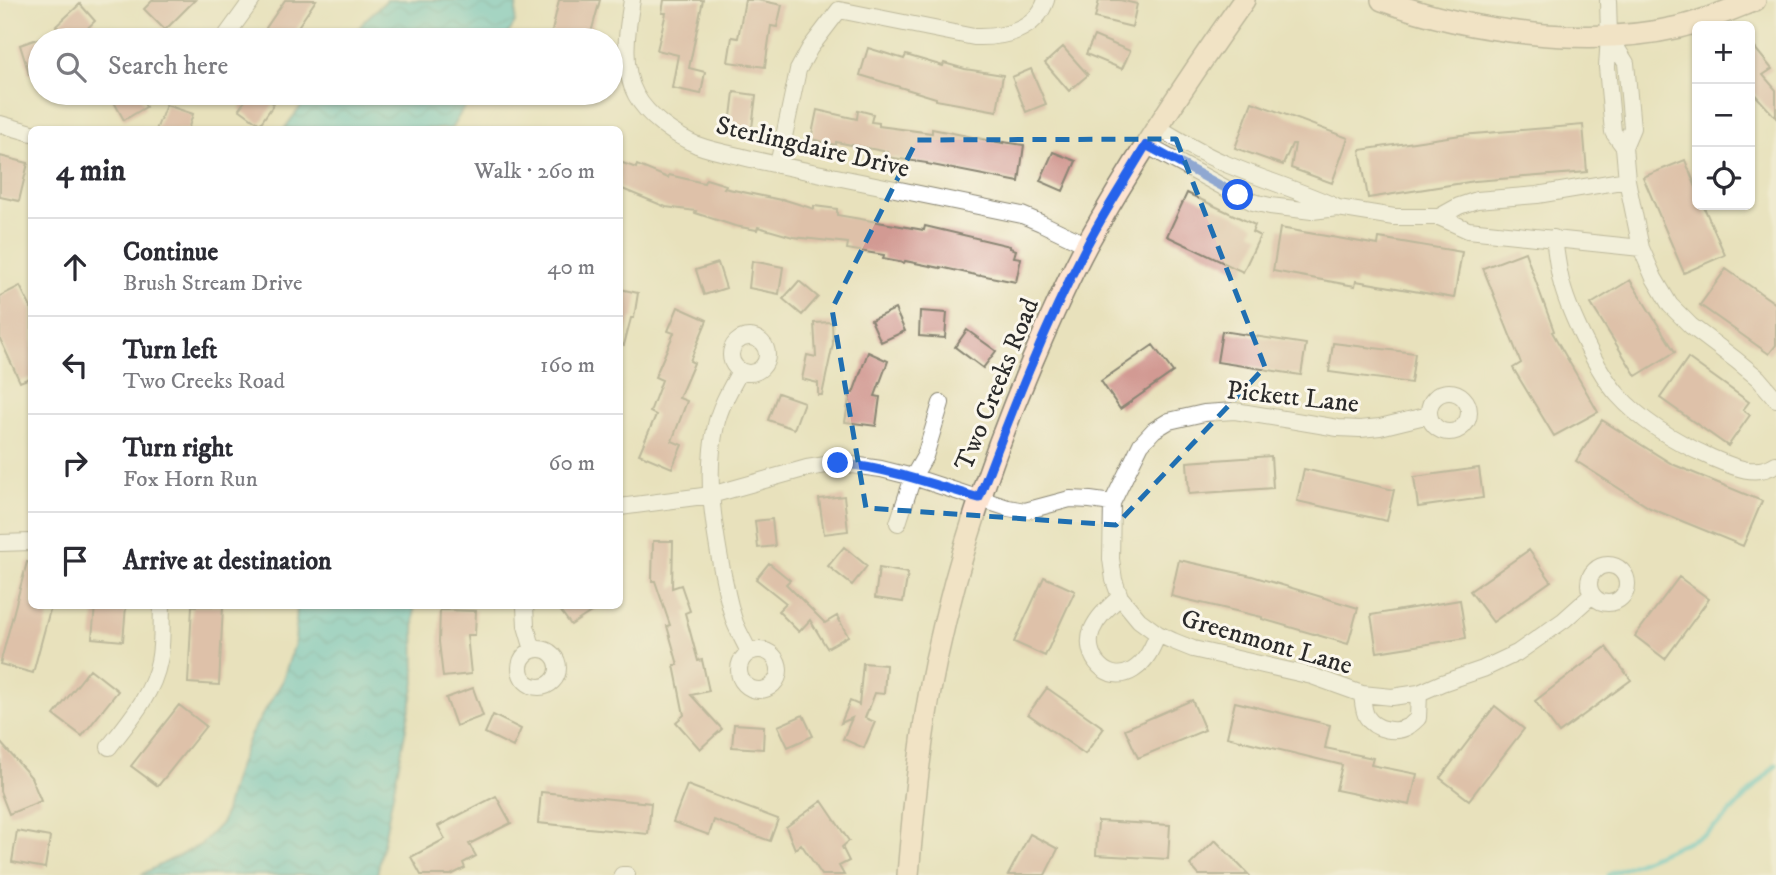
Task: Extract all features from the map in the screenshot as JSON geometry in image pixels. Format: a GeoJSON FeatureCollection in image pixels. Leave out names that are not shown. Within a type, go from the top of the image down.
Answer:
{"type":"FeatureCollection","features":[{"type":"Feature","properties":{"kind":"street"},"geometry":{"type":"LineString","coordinates":[[232,28],[252,0]]}},
{"type":"Feature","properties":{"kind":"street","name":"Sterlingdaire Drive"},"geometry":{"type":"LineString","coordinates":[[632,0],[627,27],[629,75],[635,94],[646,109],[663,124],[698,145],[778,165],[1022,215],[1087,246]]}},
{"type":"Feature","properties":{"kind":"street"},"geometry":{"type":"LineString","coordinates":[[778,165],[798,70],[810,48],[839,10],[974,37],[992,38],[1009,34],[1030,23],[1046,0]]}},
{"type":"Feature","properties":{"kind":"street","name":"Two Creeks Road"},"geometry":{"type":"LineString","coordinates":[[908,875],[915,792],[936,662],[979,498],[1012,410],[1045,331],[1087,246],[1151,136],[1244,0]]}},
{"type":"Feature","properties":{"kind":"street"},"geometry":{"type":"LineString","coordinates":[[1382,0],[1462,23],[1563,35],[1609,36],[1680,27],[1755,0]]}},
{"type":"Feature","properties":{"kind":"street"},"geometry":{"type":"LineString","coordinates":[[1608,0],[1607,67],[1613,132],[1624,147],[1627,180],[1641,248],[1670,305],[1691,326],[1758,378],[1776,399]]}},
{"type":"Feature","properties":{"kind":"street"},"geometry":{"type":"LineString","coordinates":[[0,124],[28,132]]}},
{"type":"Feature","properties":{"kind":"street"},"geometry":{"type":"LineString","coordinates":[[1151,136],[1253,202],[1312,211],[1338,208]]}},
{"type":"Feature","properties":{"kind":"street"},"geometry":{"type":"LineString","coordinates":[[1151,136],[1194,149],[1338,208],[1394,217],[1439,217],[1468,230],[1641,248]]}},
{"type":"Feature","properties":{"kind":"street"},"geometry":{"type":"LineString","coordinates":[[1439,217],[1458,206],[1477,200],[1627,180]]}},
{"type":"Feature","properties":{"kind":"street"},"geometry":{"type":"LineString","coordinates":[[1553,238],[1563,287],[1575,319],[1616,394],[1667,436],[1724,464],[1748,471],[1768,470],[1776,464]]}},
{"type":"Feature","properties":{"kind":"street"},"geometry":{"type":"LineString","coordinates":[[740,371],[716,424],[710,495],[727,592],[736,624],[750,652]]}},
{"type":"Feature","properties":{"kind":"street"},"geometry":{"type":"LineString","coordinates":[[898,523],[913,477],[925,456],[941,403]]}},
{"type":"Feature","properties":{"kind":"street","name":"Pickett Lane"},"geometry":{"type":"LineString","coordinates":[[1112,503],[1141,444],[1154,430],[1169,421],[1204,413],[1234,411],[1338,428],[1360,429],[1380,428],[1429,415]]}},
{"type":"Feature","properties":{"kind":"street"},"geometry":{"type":"LineString","coordinates":[[623,507],[710,495],[807,468],[838,463],[913,477],[1008,508],[1025,510],[1070,499],[1112,503]]}},
{"type":"Feature","properties":{"kind":"street","name":"Greenmont Lane"},"geometry":{"type":"LineString","coordinates":[[1112,503],[1111,559],[1114,580],[1120,597],[1139,620],[1158,634],[1193,649],[1312,676],[1362,694],[1392,697],[1419,693],[1483,669],[1517,653],[1564,620],[1592,595]]}},
{"type":"Feature","properties":{"kind":"street"},"geometry":{"type":"LineString","coordinates":[[0,543],[28,542]]}},
{"type":"Feature","properties":{"kind":"street","name":"Greenmont Lane"},"geometry":{"type":"LineString","coordinates":[[1120,597],[1101,615],[1091,632],[1089,648],[1093,660],[1107,671],[1119,675],[1131,671],[1150,653],[1158,634]]}},
{"type":"Feature","properties":{"kind":"street"},"geometry":{"type":"LineString","coordinates":[[109,747],[149,692],[160,661],[162,609]]}},
{"type":"Feature","properties":{"kind":"street"},"geometry":{"type":"LineString","coordinates":[[525,609],[526,626],[533,650]]}},
{"type":"Feature","properties":{"kind":"street","name":"Greenmont Lane"},"geometry":{"type":"LineString","coordinates":[[1362,694],[1366,716],[1384,730],[1396,730],[1410,726],[1418,718],[1419,693]]}},
{"type":"Feature","properties":{"kind":"highlighted area"},"geometry":{"type":"Polygon","coordinates":[[[1176,139],[1265,367],[1116,525],[866,508],[832,309],[917,140],[1176,139]]]}},
{"type":"Feature","properties":{"kind":"water"},"geometry":{"type":"Polygon","coordinates":[[[387,0],[517,0],[515,23],[512,28],[359,28],[387,0]]]}},
{"type":"Feature","properties":{"kind":"water"},"geometry":{"type":"Polygon","coordinates":[[[302,105],[466,105],[453,126],[286,126],[302,105]]]}},
{"type":"Feature","properties":{"kind":"water"},"geometry":{"type":"Polygon","coordinates":[[[297,609],[414,609],[415,683],[377,875],[142,875],[200,845],[222,822],[250,735],[281,684],[295,643],[297,609]]]}},
{"type":"Feature","properties":{"kind":"building"},"geometry":{"type":"Polygon","coordinates":[[[153,0],[195,0],[167,28],[163,28],[144,9],[153,0]]]}},
{"type":"Feature","properties":{"kind":"building"},"geometry":{"type":"Polygon","coordinates":[[[285,0],[316,0],[297,28],[266,28],[285,0]]]}},
{"type":"Feature","properties":{"kind":"building"},"geometry":{"type":"Polygon","coordinates":[[[559,0],[600,0],[592,28],[553,28],[559,0]]]}},
{"type":"Feature","properties":{"kind":"building"},"geometry":{"type":"Polygon","coordinates":[[[664,0],[703,0],[689,68],[705,72],[701,94],[672,88],[678,55],[657,50],[666,13],[662,13],[664,0]]]}},
{"type":"Feature","properties":{"kind":"building"},"geometry":{"type":"Polygon","coordinates":[[[745,0],[782,5],[777,27],[771,26],[765,67],[728,62],[732,37],[738,38],[745,0]]]}},
{"type":"Feature","properties":{"kind":"building"},"geometry":{"type":"Polygon","coordinates":[[[1099,0],[1120,0],[1137,4],[1132,27],[1095,18],[1099,0]]]}},
{"type":"Feature","properties":{"kind":"building"},"geometry":{"type":"Polygon","coordinates":[[[80,4],[95,21],[88,28],[56,26],[80,4]]]}},
{"type":"Feature","properties":{"kind":"building"},"geometry":{"type":"Polygon","coordinates":[[[1094,36],[1130,51],[1122,69],[1086,54],[1094,36]]]}},
{"type":"Feature","properties":{"kind":"building"},"geometry":{"type":"Polygon","coordinates":[[[28,42],[28,71],[20,45],[28,42]]]}},
{"type":"Feature","properties":{"kind":"building"},"geometry":{"type":"Polygon","coordinates":[[[1063,47],[1088,75],[1069,91],[1045,63],[1063,47]]]}},
{"type":"Feature","properties":{"kind":"building"},"geometry":{"type":"Polygon","coordinates":[[[868,48],[904,59],[906,55],[943,66],[944,63],[1003,75],[997,111],[936,100],[860,75],[868,48]]]}},
{"type":"Feature","properties":{"kind":"building"},"geometry":{"type":"Polygon","coordinates":[[[1755,48],[1772,69],[1763,75],[1776,90],[1776,118],[1755,95],[1755,48]]]}},
{"type":"Feature","properties":{"kind":"building"},"geometry":{"type":"Polygon","coordinates":[[[1031,69],[1046,104],[1026,112],[1012,77],[1031,69]]]}},
{"type":"Feature","properties":{"kind":"building"},"geometry":{"type":"Polygon","coordinates":[[[734,92],[756,95],[752,128],[730,125],[734,92]]]}},
{"type":"Feature","properties":{"kind":"building"},"geometry":{"type":"Polygon","coordinates":[[[1252,102],[1348,138],[1332,183],[1291,168],[1295,144],[1292,144],[1283,165],[1235,148],[1252,102]]]}},
{"type":"Feature","properties":{"kind":"building"},"geometry":{"type":"Polygon","coordinates":[[[116,105],[145,105],[146,107],[124,120],[116,105]]]}},
{"type":"Feature","properties":{"kind":"building"},"geometry":{"type":"Polygon","coordinates":[[[166,105],[193,114],[189,126],[158,126],[166,105]]]}},
{"type":"Feature","properties":{"kind":"building"},"geometry":{"type":"Polygon","coordinates":[[[242,105],[273,105],[260,124],[239,109],[242,105]]]}},
{"type":"Feature","properties":{"kind":"building"},"geometry":{"type":"Polygon","coordinates":[[[817,110],[857,119],[858,110],[873,114],[871,122],[879,123],[879,126],[932,133],[932,129],[1024,145],[1019,182],[887,157],[888,152],[811,139],[817,110]]]}},
{"type":"Feature","properties":{"kind":"building"},"geometry":{"type":"Polygon","coordinates":[[[1583,125],[1587,172],[1475,181],[1368,198],[1360,150],[1461,135],[1583,125]]]}},
{"type":"Feature","properties":{"kind":"building"},"geometry":{"type":"Polygon","coordinates":[[[1053,152],[1076,161],[1063,191],[1040,181],[1053,152]]]}},
{"type":"Feature","properties":{"kind":"building"},"geometry":{"type":"Polygon","coordinates":[[[0,156],[28,163],[19,201],[0,197],[0,156]]]}},
{"type":"Feature","properties":{"kind":"building"},"geometry":{"type":"Polygon","coordinates":[[[1685,160],[1692,178],[1692,210],[1705,210],[1725,255],[1684,273],[1643,177],[1685,160]]]}},
{"type":"Feature","properties":{"kind":"building"},"geometry":{"type":"Polygon","coordinates":[[[623,163],[636,168],[637,165],[668,178],[669,175],[704,183],[706,179],[726,185],[724,188],[782,199],[814,209],[814,206],[837,209],[837,215],[924,230],[925,226],[1010,246],[1016,250],[1014,257],[1021,258],[1016,282],[883,259],[884,255],[847,249],[848,243],[793,237],[758,227],[757,230],[735,226],[695,213],[696,211],[666,207],[623,189],[623,163]]]}},
{"type":"Feature","properties":{"kind":"building"},"geometry":{"type":"Polygon","coordinates":[[[1187,193],[1255,225],[1252,232],[1260,236],[1243,272],[1167,236],[1187,193]]]}},
{"type":"Feature","properties":{"kind":"building"},"geometry":{"type":"Polygon","coordinates":[[[1280,228],[1378,245],[1379,238],[1462,252],[1454,298],[1356,281],[1355,286],[1273,271],[1280,228]]]}},
{"type":"Feature","properties":{"kind":"building"},"geometry":{"type":"Polygon","coordinates":[[[1525,252],[1554,331],[1552,332],[1598,412],[1554,436],[1513,368],[1521,363],[1483,268],[1525,252]]]}},
{"type":"Feature","properties":{"kind":"building"},"geometry":{"type":"Polygon","coordinates":[[[752,261],[783,267],[779,294],[749,288],[752,261]]]}},
{"type":"Feature","properties":{"kind":"building"},"geometry":{"type":"Polygon","coordinates":[[[718,263],[726,288],[704,295],[696,270],[718,263]]]}},
{"type":"Feature","properties":{"kind":"building"},"geometry":{"type":"Polygon","coordinates":[[[1726,269],[1776,304],[1776,345],[1769,354],[1700,305],[1726,269]]]}},
{"type":"Feature","properties":{"kind":"building"},"geometry":{"type":"Polygon","coordinates":[[[1630,280],[1675,352],[1636,376],[1591,304],[1630,280]]]}},
{"type":"Feature","properties":{"kind":"building"},"geometry":{"type":"Polygon","coordinates":[[[799,281],[818,297],[802,315],[783,299],[799,281]]]}},
{"type":"Feature","properties":{"kind":"building"},"geometry":{"type":"Polygon","coordinates":[[[20,286],[28,302],[28,379],[20,382],[0,339],[0,296],[20,286]]]}},
{"type":"Feature","properties":{"kind":"building"},"geometry":{"type":"Polygon","coordinates":[[[623,290],[638,293],[634,318],[631,318],[624,345],[623,290]]]}},
{"type":"Feature","properties":{"kind":"building"},"geometry":{"type":"Polygon","coordinates":[[[678,307],[707,320],[690,361],[694,363],[679,398],[687,401],[672,441],[682,445],[672,468],[639,454],[656,415],[650,412],[662,380],[655,377],[674,333],[668,331],[678,307]]]}},
{"type":"Feature","properties":{"kind":"building"},"geometry":{"type":"Polygon","coordinates":[[[895,309],[905,331],[881,342],[871,320],[895,309]]]}},
{"type":"Feature","properties":{"kind":"building"},"geometry":{"type":"Polygon","coordinates":[[[920,311],[947,313],[945,338],[919,336],[920,311]]]}},
{"type":"Feature","properties":{"kind":"building"},"geometry":{"type":"Polygon","coordinates":[[[832,322],[833,344],[822,395],[818,395],[818,383],[802,379],[807,355],[816,357],[814,323],[832,322]]]}},
{"type":"Feature","properties":{"kind":"building"},"geometry":{"type":"Polygon","coordinates":[[[967,330],[996,351],[983,368],[955,347],[967,330]]]}},
{"type":"Feature","properties":{"kind":"building"},"geometry":{"type":"Polygon","coordinates":[[[1222,331],[1306,344],[1301,375],[1217,362],[1222,331]]]}},
{"type":"Feature","properties":{"kind":"building"},"geometry":{"type":"Polygon","coordinates":[[[1333,343],[1415,353],[1411,383],[1329,372],[1333,343]]]}},
{"type":"Feature","properties":{"kind":"building"},"geometry":{"type":"Polygon","coordinates":[[[1153,345],[1173,372],[1120,409],[1101,381],[1153,345]]]}},
{"type":"Feature","properties":{"kind":"building"},"geometry":{"type":"Polygon","coordinates":[[[868,352],[888,361],[875,396],[880,397],[876,426],[845,422],[850,393],[853,393],[868,352]]]}},
{"type":"Feature","properties":{"kind":"building"},"geometry":{"type":"Polygon","coordinates":[[[1688,358],[1749,402],[1743,410],[1750,415],[1728,446],[1660,398],[1688,358]]]}},
{"type":"Feature","properties":{"kind":"building"},"geometry":{"type":"Polygon","coordinates":[[[778,393],[804,402],[794,429],[768,420],[778,393]]]}},
{"type":"Feature","properties":{"kind":"building"},"geometry":{"type":"Polygon","coordinates":[[[1602,420],[1672,464],[1762,501],[1743,546],[1650,508],[1576,461],[1602,420]]]}},
{"type":"Feature","properties":{"kind":"building"},"geometry":{"type":"Polygon","coordinates":[[[1271,456],[1273,488],[1189,494],[1187,462],[1271,456]]]}},
{"type":"Feature","properties":{"kind":"building"},"geometry":{"type":"Polygon","coordinates":[[[1479,468],[1483,498],[1418,507],[1414,477],[1479,468]]]}},
{"type":"Feature","properties":{"kind":"building"},"geometry":{"type":"Polygon","coordinates":[[[1304,469],[1394,490],[1387,521],[1297,501],[1304,469]]]}},
{"type":"Feature","properties":{"kind":"building"},"geometry":{"type":"Polygon","coordinates":[[[844,496],[848,531],[824,534],[819,499],[844,496]]]}},
{"type":"Feature","properties":{"kind":"building"},"geometry":{"type":"Polygon","coordinates":[[[772,519],[775,546],[758,548],[755,521],[772,519]]]}},
{"type":"Feature","properties":{"kind":"building"},"geometry":{"type":"Polygon","coordinates":[[[653,541],[673,541],[672,588],[681,585],[690,611],[685,613],[698,661],[702,660],[709,691],[691,695],[722,729],[700,749],[676,722],[684,715],[674,665],[678,665],[667,626],[670,625],[655,581],[652,581],[653,541]]]}},
{"type":"Feature","properties":{"kind":"building"},"geometry":{"type":"Polygon","coordinates":[[[844,547],[867,566],[852,585],[828,566],[844,547]]]}},
{"type":"Feature","properties":{"kind":"building"},"geometry":{"type":"Polygon","coordinates":[[[1529,550],[1551,581],[1493,622],[1470,591],[1529,550]]]}},
{"type":"Feature","properties":{"kind":"building"},"geometry":{"type":"Polygon","coordinates":[[[1179,560],[1252,576],[1358,608],[1348,644],[1262,617],[1171,596],[1179,560]]]}},
{"type":"Feature","properties":{"kind":"building"},"geometry":{"type":"Polygon","coordinates":[[[28,562],[28,609],[50,609],[33,673],[0,664],[28,562]]]}},
{"type":"Feature","properties":{"kind":"building"},"geometry":{"type":"Polygon","coordinates":[[[769,563],[790,580],[786,584],[825,623],[837,616],[848,636],[827,648],[810,620],[799,632],[778,611],[786,603],[756,579],[769,563]]]}},
{"type":"Feature","properties":{"kind":"building"},"geometry":{"type":"Polygon","coordinates":[[[879,568],[908,573],[903,602],[875,598],[879,568]]]}},
{"type":"Feature","properties":{"kind":"building"},"geometry":{"type":"Polygon","coordinates":[[[1044,577],[1075,591],[1045,656],[1014,642],[1044,577]]]}},
{"type":"Feature","properties":{"kind":"building"},"geometry":{"type":"Polygon","coordinates":[[[1679,577],[1709,599],[1665,659],[1635,636],[1679,577]]]}},
{"type":"Feature","properties":{"kind":"building"},"geometry":{"type":"Polygon","coordinates":[[[1460,600],[1466,638],[1377,652],[1371,615],[1460,600]]]}},
{"type":"Feature","properties":{"kind":"building"},"geometry":{"type":"Polygon","coordinates":[[[95,609],[126,609],[123,641],[92,638],[95,609]]]}},
{"type":"Feature","properties":{"kind":"building"},"geometry":{"type":"Polygon","coordinates":[[[192,609],[223,609],[219,685],[188,683],[192,609]]]}},
{"type":"Feature","properties":{"kind":"building"},"geometry":{"type":"Polygon","coordinates":[[[559,609],[595,609],[571,625],[559,609]]]}},
{"type":"Feature","properties":{"kind":"building"},"geometry":{"type":"Polygon","coordinates":[[[440,610],[476,611],[475,635],[467,635],[471,674],[443,677],[439,642],[440,610]]]}},
{"type":"Feature","properties":{"kind":"building"},"geometry":{"type":"Polygon","coordinates":[[[1606,647],[1631,680],[1559,733],[1535,701],[1606,647]]]}},
{"type":"Feature","properties":{"kind":"building"},"geometry":{"type":"Polygon","coordinates":[[[863,663],[886,665],[884,694],[875,693],[865,718],[875,722],[864,748],[843,739],[852,718],[841,723],[850,701],[859,705],[863,663]]]}},
{"type":"Feature","properties":{"kind":"building"},"geometry":{"type":"Polygon","coordinates":[[[90,669],[118,691],[82,736],[54,715],[90,669]]]}},
{"type":"Feature","properties":{"kind":"building"},"geometry":{"type":"Polygon","coordinates":[[[473,688],[483,716],[456,726],[446,698],[473,688]]]}},
{"type":"Feature","properties":{"kind":"building"},"geometry":{"type":"Polygon","coordinates":[[[1047,688],[1104,728],[1085,754],[1028,714],[1047,688]]]}},
{"type":"Feature","properties":{"kind":"building"},"geometry":{"type":"Polygon","coordinates":[[[1192,700],[1205,730],[1138,758],[1125,729],[1192,700]]]}},
{"type":"Feature","properties":{"kind":"building"},"geometry":{"type":"Polygon","coordinates":[[[1235,702],[1330,725],[1325,748],[1373,758],[1371,765],[1417,774],[1410,805],[1336,790],[1342,765],[1227,737],[1235,702]]]}},
{"type":"Feature","properties":{"kind":"building"},"geometry":{"type":"Polygon","coordinates":[[[179,705],[206,726],[158,786],[131,766],[179,705]]]}},
{"type":"Feature","properties":{"kind":"building"},"geometry":{"type":"Polygon","coordinates":[[[1495,706],[1524,729],[1469,800],[1440,778],[1495,706]]]}},
{"type":"Feature","properties":{"kind":"building"},"geometry":{"type":"Polygon","coordinates":[[[493,715],[521,729],[513,747],[485,733],[493,715]]]}},
{"type":"Feature","properties":{"kind":"building"},"geometry":{"type":"Polygon","coordinates":[[[803,715],[813,736],[788,747],[778,726],[803,715]]]}},
{"type":"Feature","properties":{"kind":"building"},"geometry":{"type":"Polygon","coordinates":[[[734,724],[764,726],[763,749],[732,747],[734,724]]]}},
{"type":"Feature","properties":{"kind":"building"},"geometry":{"type":"Polygon","coordinates":[[[0,742],[31,777],[41,801],[9,814],[0,791],[0,742]]]}},
{"type":"Feature","properties":{"kind":"building"},"geometry":{"type":"Polygon","coordinates":[[[687,785],[778,819],[770,841],[714,820],[709,835],[673,822],[687,785]]]}},
{"type":"Feature","properties":{"kind":"building"},"geometry":{"type":"Polygon","coordinates":[[[541,792],[651,803],[648,834],[538,823],[541,792]]]}},
{"type":"Feature","properties":{"kind":"building"},"geometry":{"type":"Polygon","coordinates":[[[496,796],[511,823],[469,844],[476,856],[463,863],[465,868],[451,875],[421,875],[411,857],[445,839],[438,826],[496,796]]]}},
{"type":"Feature","properties":{"kind":"building"},"geometry":{"type":"Polygon","coordinates":[[[822,801],[849,841],[842,847],[849,861],[839,866],[844,875],[822,875],[801,844],[795,849],[786,827],[822,801]]]}},
{"type":"Feature","properties":{"kind":"building"},"geometry":{"type":"Polygon","coordinates":[[[1098,821],[1170,825],[1168,859],[1096,855],[1098,821]]]}},
{"type":"Feature","properties":{"kind":"building"},"geometry":{"type":"Polygon","coordinates":[[[17,831],[50,837],[45,868],[12,862],[17,831]]]}},
{"type":"Feature","properties":{"kind":"building"},"geometry":{"type":"Polygon","coordinates":[[[1030,834],[1058,849],[1045,875],[1008,875],[1030,834]]]}},
{"type":"Feature","properties":{"kind":"building"},"geometry":{"type":"Polygon","coordinates":[[[1215,840],[1249,875],[1199,875],[1190,865],[1215,840]]]}},
{"type":"Feature","properties":{"kind":"waterway"},"geometry":{"type":"LineString","coordinates":[[1608,875],[1705,834],[1723,820],[1776,765]]}},
{"type":"Feature","properties":{"kind":"route"},"geometry":{"type":"LineString","coordinates":[[838,463],[881,469],[979,498],[1045,331],[1087,246],[1146,145],[1238,195]]}}]}
